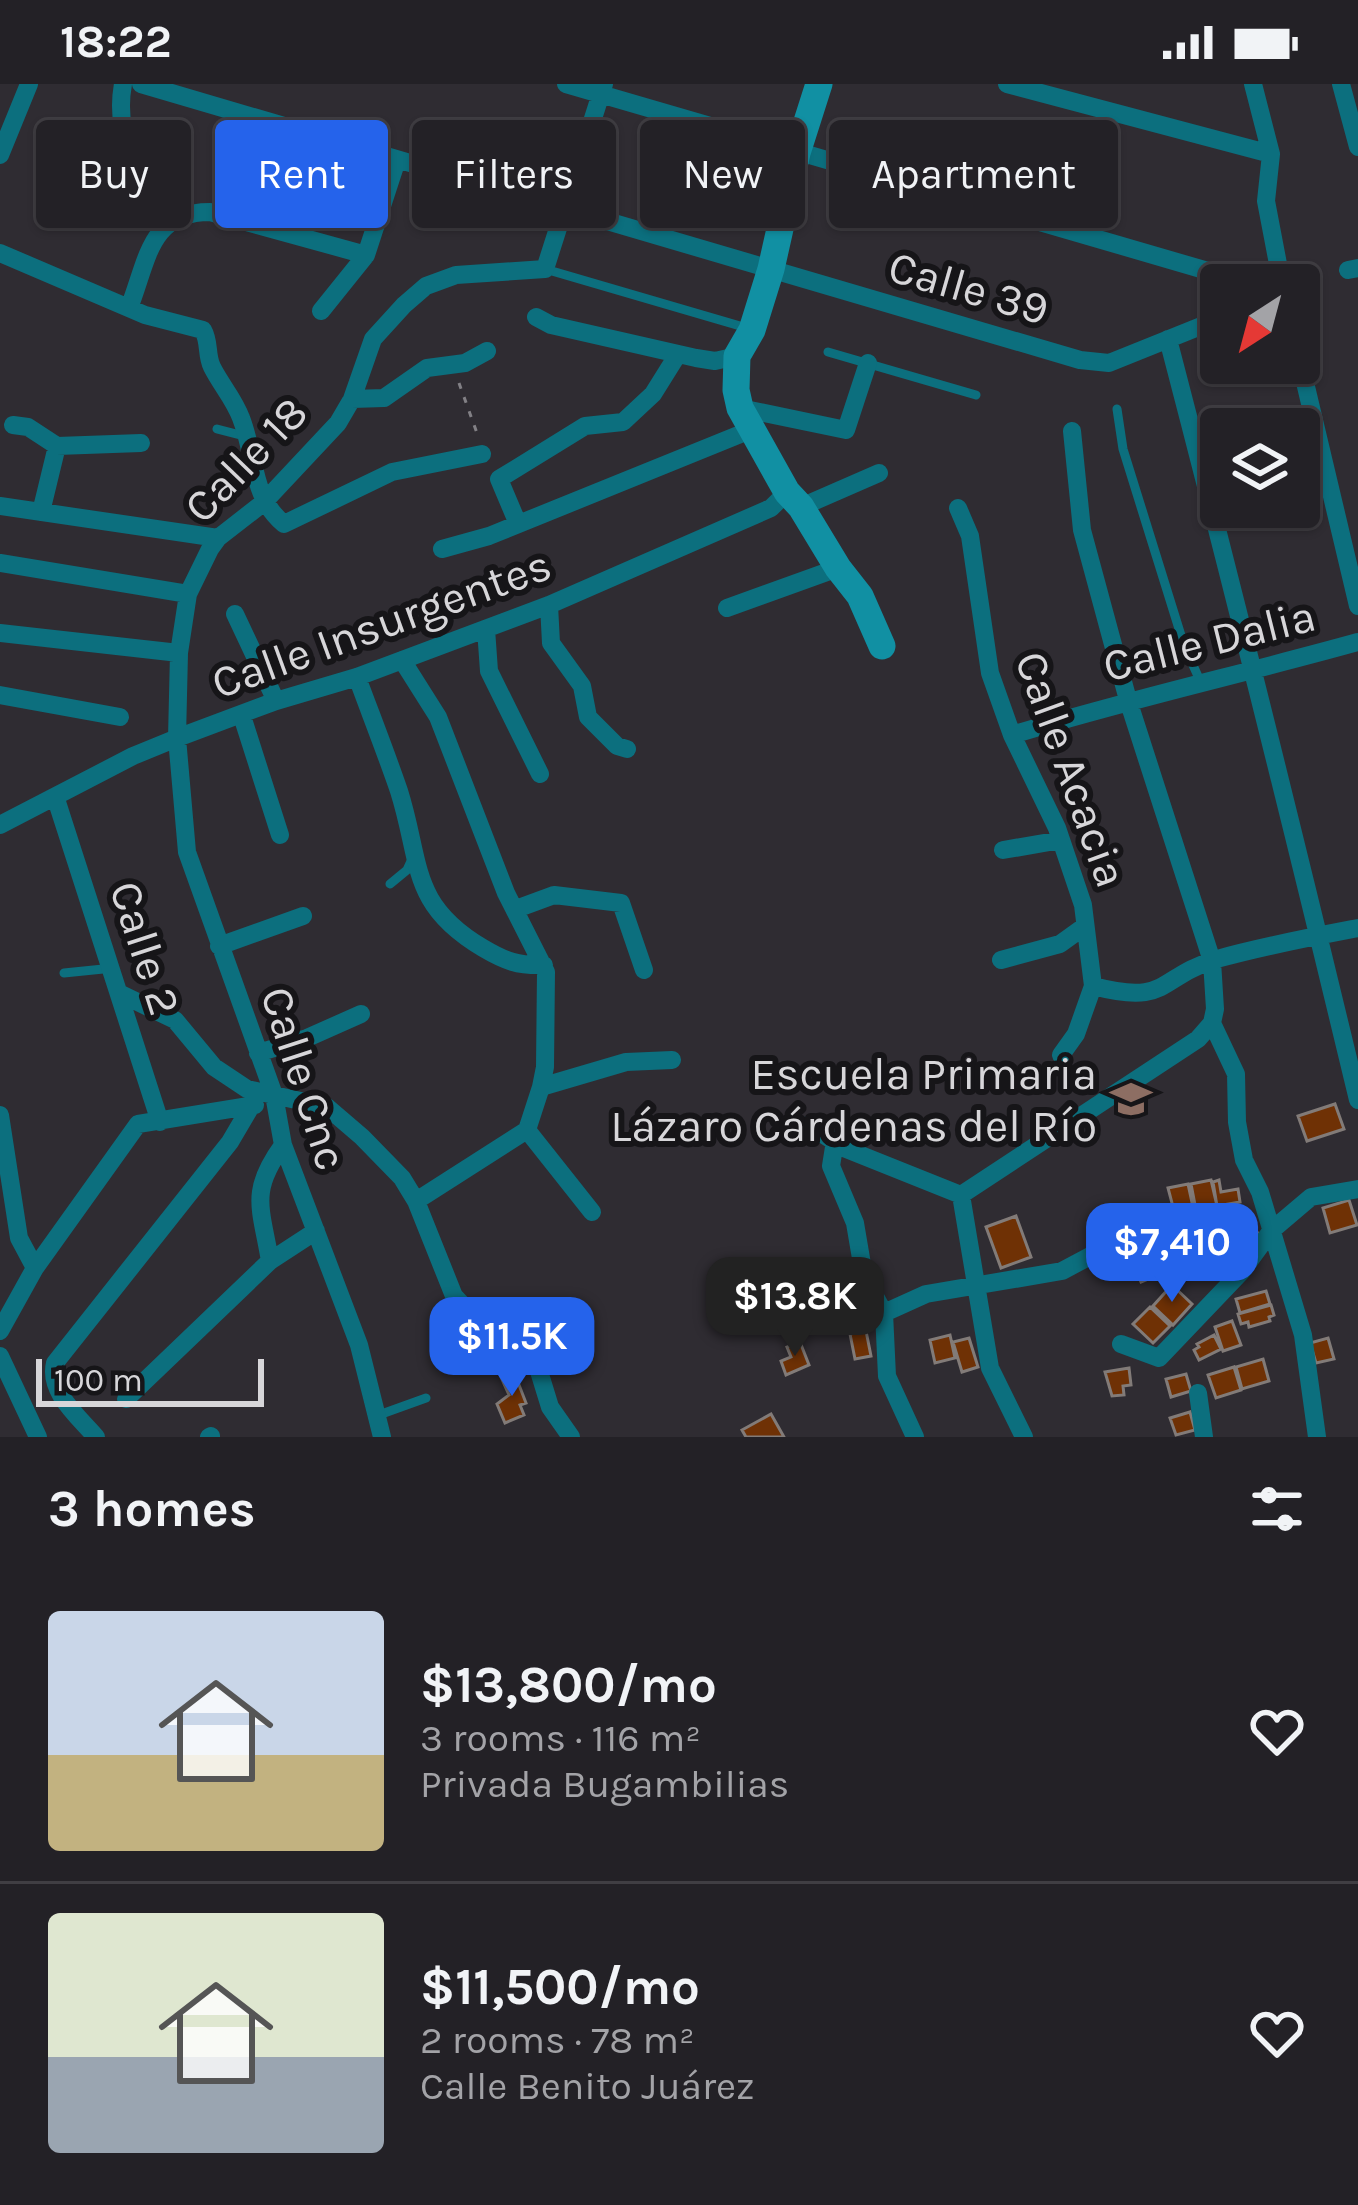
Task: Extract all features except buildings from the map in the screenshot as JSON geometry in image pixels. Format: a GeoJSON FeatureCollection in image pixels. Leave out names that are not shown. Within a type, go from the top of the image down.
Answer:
{"type":"FeatureCollection","features":[{"type":"Feature","properties":{"kind":"street"},"geometry":{"type":"LineString","coordinates":[[0,155],[29,84]]}},
{"type":"Feature","properties":{"kind":"street"},"geometry":{"type":"LineString","coordinates":[[120,120],[123,84]]}},
{"type":"Feature","properties":{"kind":"street","name":"Calle 39"},"geometry":{"type":"LineString","coordinates":[[141,84],[412,164]]}},
{"type":"Feature","properties":{"kind":"street"},"geometry":{"type":"LineString","coordinates":[[566,84],[603,89],[697,120]]}},
{"type":"Feature","properties":{"kind":"street"},"geometry":{"type":"LineString","coordinates":[[805,128],[819,84]]}},
{"type":"Feature","properties":{"kind":"street"},"geometry":{"type":"LineString","coordinates":[[1006,84],[1271,154]]}},
{"type":"Feature","properties":{"kind":"street"},"geometry":{"type":"LineString","coordinates":[[1253,84],[1271,154],[1266,201],[1278,264]]}},
{"type":"Feature","properties":{"kind":"street"},"geometry":{"type":"LineString","coordinates":[[1341,84],[1358,147]]}},
{"type":"Feature","properties":{"kind":"street"},"geometry":{"type":"LineString","coordinates":[[593,120],[603,89]]}},
{"type":"Feature","properties":{"kind":"street"},"geometry":{"type":"LineString","coordinates":[[805,155],[1200,269]]}},
{"type":"Feature","properties":{"kind":"street"},"geometry":{"type":"LineString","coordinates":[[321,311],[366,255],[398,160]]}},
{"type":"Feature","properties":{"kind":"street"},"geometry":{"type":"LineString","coordinates":[[191,212],[210,212],[366,255]]}},
{"type":"Feature","properties":{"kind":"street","name":"Calle 39"},"geometry":{"type":"LineString","coordinates":[[616,224],[1080,360],[1109,363],[1200,326]]}},
{"type":"Feature","properties":{"kind":"street"},"geometry":{"type":"LineString","coordinates":[[129,308],[163,228]]}},
{"type":"Feature","properties":{"kind":"street"},"geometry":{"type":"LineString","coordinates":[[545,269],[559,228]]}},
{"type":"Feature","properties":{"kind":"street"},"geometry":{"type":"LineString","coordinates":[[780,228],[752,330],[734,371],[747,418],[794,500],[860,596],[882,646]]}},
{"type":"Feature","properties":{"kind":"street"},"geometry":{"type":"LineString","coordinates":[[0,253],[129,308],[203,330],[212,366],[228,388],[248,437],[263,503],[280,521],[289,524],[392,472],[482,454]]}},
{"type":"Feature","properties":{"kind":"street","name":"Calle 18"},"geometry":{"type":"LineString","coordinates":[[177,738],[179,653],[196,570],[218,538],[263,503],[338,423],[352,399],[373,339],[426,286],[456,275],[545,269]]}},
{"type":"Feature","properties":{"kind":"street"},"geometry":{"type":"LineString","coordinates":[[536,316],[551,326],[678,354],[715,361],[737,356]]}},
{"type":"Feature","properties":{"kind":"street"},"geometry":{"type":"LineString","coordinates":[[1168,339],[1255,671],[1358,1100]]}},
{"type":"Feature","properties":{"kind":"street"},"geometry":{"type":"LineString","coordinates":[[352,399],[384,398],[427,368],[465,363],[487,351]]}},
{"type":"Feature","properties":{"kind":"street"},"geometry":{"type":"LineString","coordinates":[[518,524],[500,479],[585,426],[622,422],[653,394],[678,354]]}},
{"type":"Feature","properties":{"kind":"street"},"geometry":{"type":"LineString","coordinates":[[442,549],[518,524],[747,418],[846,430],[868,363]]}},
{"type":"Feature","properties":{"kind":"street"},"geometry":{"type":"LineString","coordinates":[[1305,384],[1358,606]]}},
{"type":"Feature","properties":{"kind":"street"},"geometry":{"type":"LineString","coordinates":[[14,425],[28,427],[58,446],[142,443]]}},
{"type":"Feature","properties":{"kind":"street"},"geometry":{"type":"LineString","coordinates":[[961,1196],[1198,1040],[1212,1023],[1215,1010],[1212,961],[1128,700],[1082,530],[1072,431]]}},
{"type":"Feature","properties":{"kind":"street"},"geometry":{"type":"LineString","coordinates":[[41,512],[58,446]]}},
{"type":"Feature","properties":{"kind":"street","name":"Calle Insurgentes"},"geometry":{"type":"LineString","coordinates":[[0,825],[177,738],[549,605],[758,514],[879,473]]}},
{"type":"Feature","properties":{"kind":"street"},"geometry":{"type":"LineString","coordinates":[[0,506],[218,538]]}},
{"type":"Feature","properties":{"kind":"street","name":"Calle Acacia"},"geometry":{"type":"LineString","coordinates":[[958,508],[970,536],[990,673],[1012,735],[1061,840],[1083,905],[1093,986]]}},
{"type":"Feature","properties":{"kind":"street"},"geometry":{"type":"LineString","coordinates":[[0,563],[188,594]]}},
{"type":"Feature","properties":{"kind":"street"},"geometry":{"type":"LineString","coordinates":[[727,608],[838,568]]}},
{"type":"Feature","properties":{"kind":"street"},"geometry":{"type":"LineString","coordinates":[[549,605],[551,643],[582,686],[588,717],[617,746],[627,748]]}},
{"type":"Feature","properties":{"kind":"street"},"geometry":{"type":"LineString","coordinates":[[235,614],[276,701]]}},
{"type":"Feature","properties":{"kind":"street"},"geometry":{"type":"LineString","coordinates":[[487,628],[489,671],[540,774]]}},
{"type":"Feature","properties":{"kind":"street"},"geometry":{"type":"LineString","coordinates":[[0,632],[179,653]]}},
{"type":"Feature","properties":{"kind":"street","name":"Calle Dalia"},"geometry":{"type":"LineString","coordinates":[[1012,735],[1358,641]]}},
{"type":"Feature","properties":{"kind":"street"},"geometry":{"type":"LineString","coordinates":[[402,660],[438,717],[506,893],[544,965],[546,1030],[541,1088],[527,1130],[416,1201]]}},
{"type":"Feature","properties":{"kind":"street"},"geometry":{"type":"LineString","coordinates":[[357,677],[399,793],[420,882],[435,911],[458,935],[518,966],[544,965]]}},
{"type":"Feature","properties":{"kind":"street"},"geometry":{"type":"LineString","coordinates":[[0,695],[120,717]]}},
{"type":"Feature","properties":{"kind":"street"},"geometry":{"type":"LineString","coordinates":[[242,716],[280,835]]}},
{"type":"Feature","properties":{"kind":"street","name":"Calle Cnc"},"geometry":{"type":"LineString","coordinates":[[177,738],[187,852],[274,1095],[283,1145],[359,1345],[382,1437]]}},
{"type":"Feature","properties":{"kind":"street","name":"Calle 2"},"geometry":{"type":"LineString","coordinates":[[56,799],[160,1122]]}},
{"type":"Feature","properties":{"kind":"street"},"geometry":{"type":"LineString","coordinates":[[1003,850],[1061,840]]}},
{"type":"Feature","properties":{"kind":"street"},"geometry":{"type":"LineString","coordinates":[[516,909],[554,895],[621,903],[644,970]]}},
{"type":"Feature","properties":{"kind":"street"},"geometry":{"type":"LineString","coordinates":[[219,946],[303,916]]}},
{"type":"Feature","properties":{"kind":"street"},"geometry":{"type":"LineString","coordinates":[[1001,960],[1060,944],[1085,926]]}},
{"type":"Feature","properties":{"kind":"street"},"geometry":{"type":"LineString","coordinates":[[1061,1054],[1076,1034],[1093,986],[1144,994],[1167,987],[1212,961],[1358,928]]}},
{"type":"Feature","properties":{"kind":"street"},"geometry":{"type":"LineString","coordinates":[[119,993],[175,1020],[214,1066],[247,1089],[327,1107],[402,1178],[454,1296],[487,1331],[525,1350],[538,1367],[550,1407],[571,1437]]}},
{"type":"Feature","properties":{"kind":"street"},"geometry":{"type":"LineString","coordinates":[[258,1053],[361,1014]]}},
{"type":"Feature","properties":{"kind":"street"},"geometry":{"type":"LineString","coordinates":[[1212,1023],[1236,1074],[1244,1160],[1303,1335],[1317,1437]]}},
{"type":"Feature","properties":{"kind":"street"},"geometry":{"type":"LineString","coordinates":[[541,1088],[626,1062],[672,1060]]}},
{"type":"Feature","properties":{"kind":"street"},"geometry":{"type":"LineString","coordinates":[[0,1330],[34,1268],[138,1124],[250,1108],[274,1095]]}},
{"type":"Feature","properties":{"kind":"street"},"geometry":{"type":"LineString","coordinates":[[96,1437],[59,1393],[52,1372],[55,1364],[230,1142],[250,1108]]}},
{"type":"Feature","properties":{"kind":"street"},"geometry":{"type":"LineString","coordinates":[[0,1115],[19,1238],[34,1268]]}},
{"type":"Feature","properties":{"kind":"street"},"geometry":{"type":"LineString","coordinates":[[808,1125],[961,1196]]}},
{"type":"Feature","properties":{"kind":"street"},"geometry":{"type":"LineString","coordinates":[[527,1130],[592,1212]]}},
{"type":"Feature","properties":{"kind":"street"},"geometry":{"type":"LineString","coordinates":[[835,1141],[831,1166],[855,1223],[864,1276],[884,1313],[887,1376],[915,1437]]}},
{"type":"Feature","properties":{"kind":"street"},"geometry":{"type":"LineString","coordinates":[[270,1261],[260,1184],[283,1145]]}},
{"type":"Feature","properties":{"kind":"street"},"geometry":{"type":"LineString","coordinates":[[1121,1344],[1159,1358],[1241,1271],[1271,1231],[1311,1197],[1358,1189]]}},
{"type":"Feature","properties":{"kind":"street"},"geometry":{"type":"LineString","coordinates":[[961,1196],[990,1368],[1024,1437]]}},
{"type":"Feature","properties":{"kind":"street"},"geometry":{"type":"LineString","coordinates":[[126,1399],[270,1261],[316,1231]]}},
{"type":"Feature","properties":{"kind":"street"},"geometry":{"type":"LineString","coordinates":[[884,1313],[926,1294],[1062,1271],[1094,1255]]}},
{"type":"Feature","properties":{"kind":"street"},"geometry":{"type":"LineString","coordinates":[[0,1356],[38,1437]]}},
{"type":"Feature","properties":{"kind":"street"},"geometry":{"type":"LineString","coordinates":[[1198,1393],[1204,1437]]}},
{"type":"Feature","properties":{"kind":"lane"},"geometry":{"type":"LineString","coordinates":[[545,269],[752,330]]}},
{"type":"Feature","properties":{"kind":"lane"},"geometry":{"type":"LineString","coordinates":[[828,352],[976,395]]}},
{"type":"Feature","properties":{"kind":"lane"},"geometry":{"type":"LineString","coordinates":[[1117,410],[1123,449],[1184,645],[1201,683]]}},
{"type":"Feature","properties":{"kind":"lane"},"geometry":{"type":"LineString","coordinates":[[217,429],[248,437]]}},
{"type":"Feature","properties":{"kind":"lane"},"geometry":{"type":"LineString","coordinates":[[390,884],[407,870],[414,855]]}},
{"type":"Feature","properties":{"kind":"lane"},"geometry":{"type":"LineString","coordinates":[[64,973],[113,968]]}},
{"type":"Feature","properties":{"kind":"lane"},"geometry":{"type":"LineString","coordinates":[[376,1416],[426,1398]]}},
{"type":"Feature","properties":{"kind":"path"},"geometry":{"type":"LineString","coordinates":[[452,364],[482,454]]}},
{"type":"Feature","properties":{"kind":"place","name":"Escuela Primaria Lázaro Cárdenas del Río"},"geometry":{"type":"Point","coordinates":[1131,1099]}}]}
